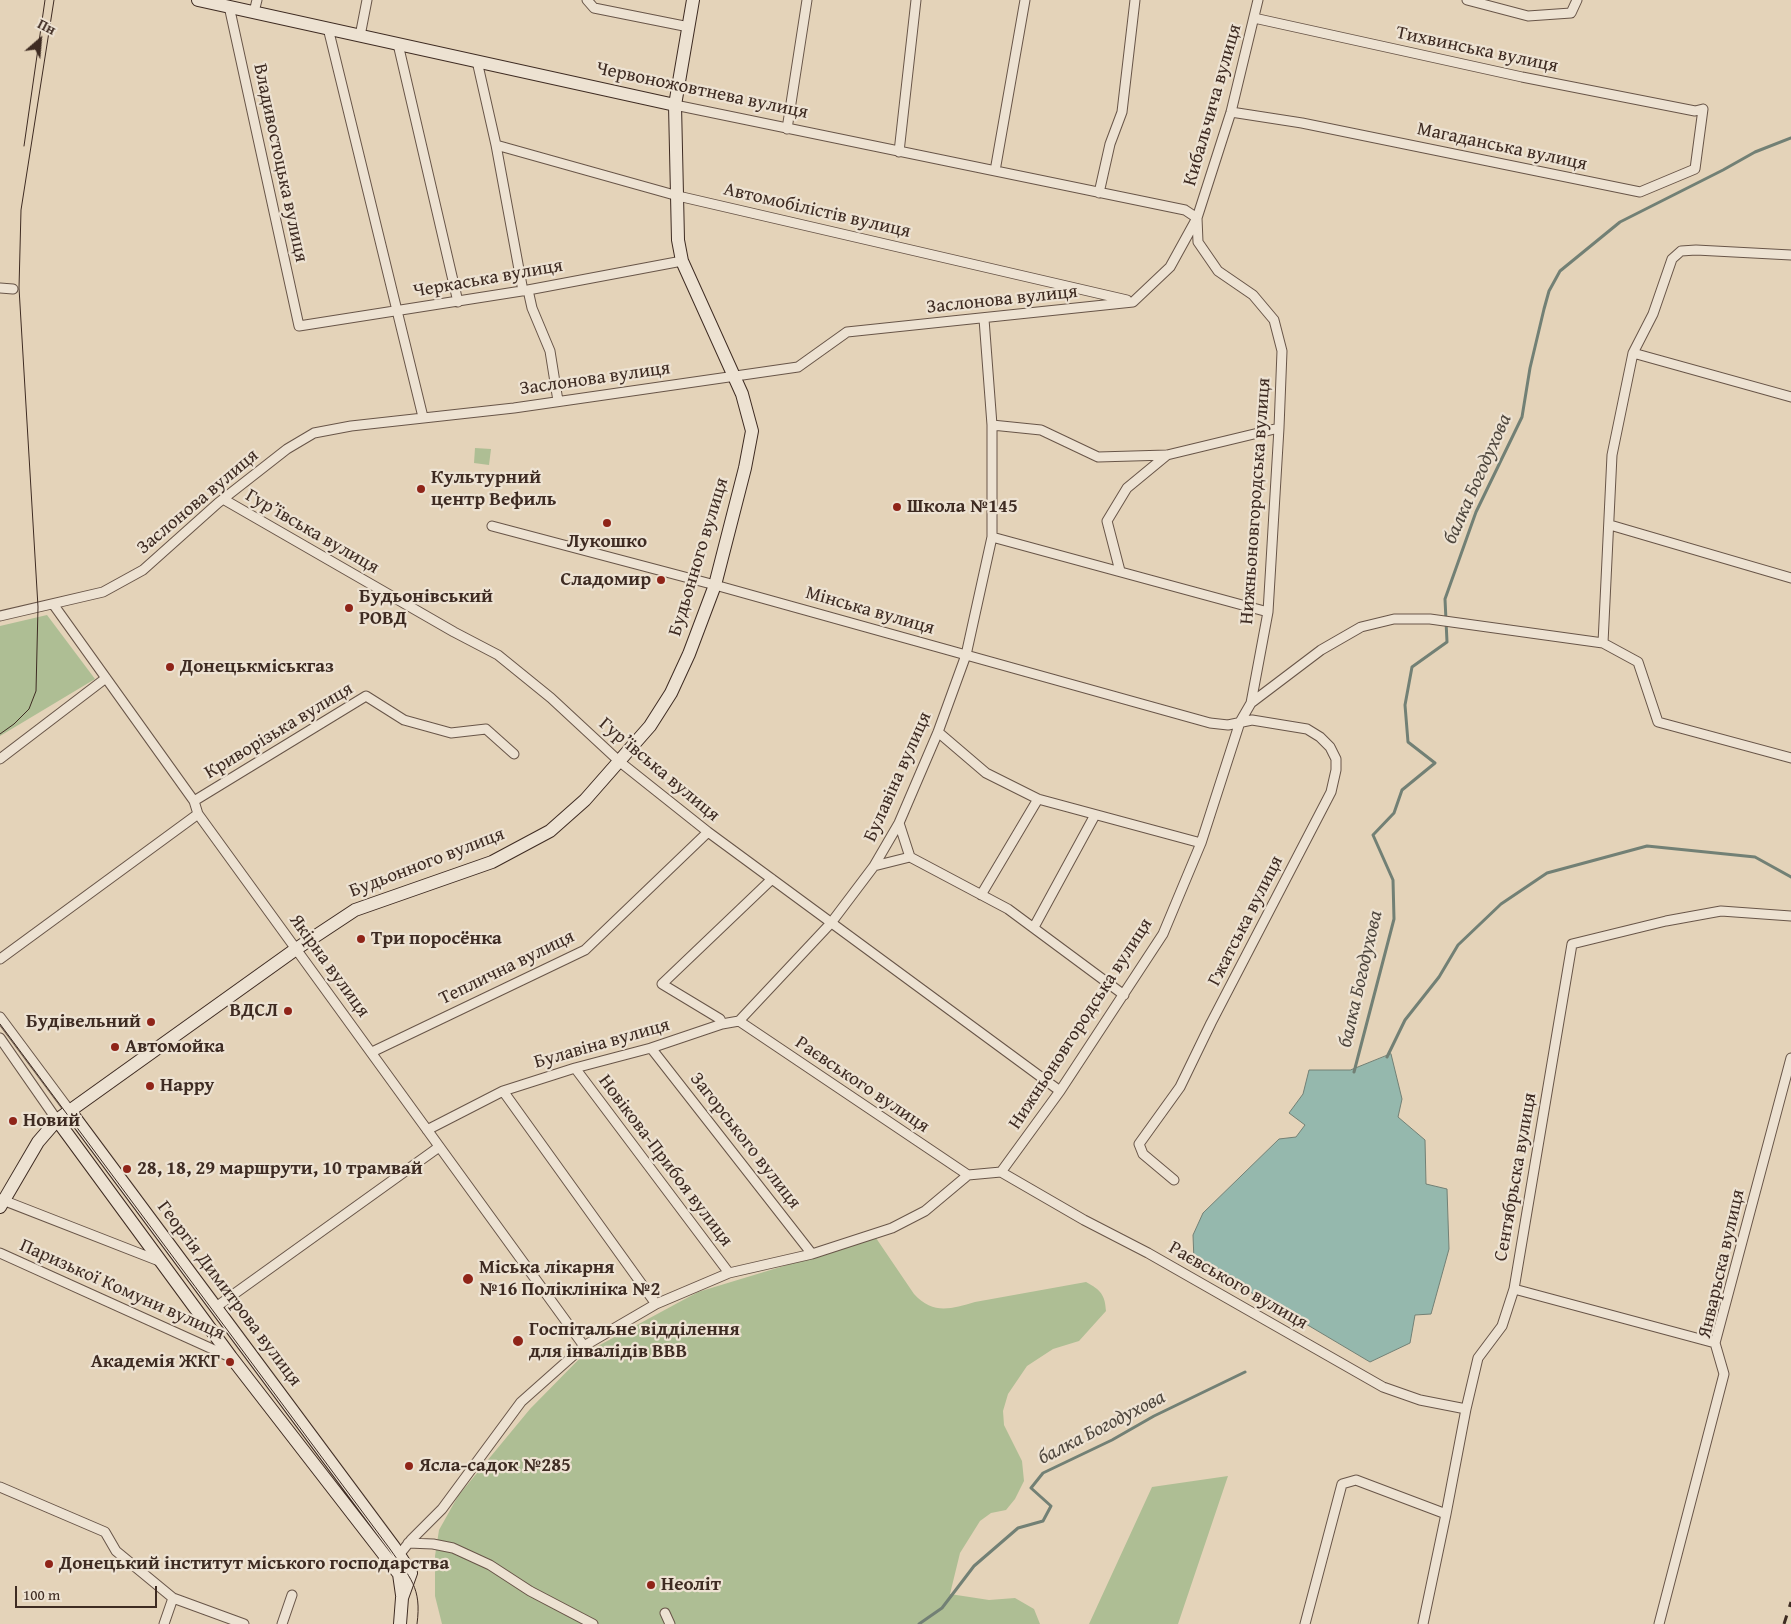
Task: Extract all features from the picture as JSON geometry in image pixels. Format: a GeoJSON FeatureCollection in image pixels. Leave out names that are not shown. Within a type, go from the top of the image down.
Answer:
{"type":"FeatureCollection","features":[{"type":"Feature","properties":{"kind":"main road","name":"Червоножовтнева вулиця"},"geometry":{"type":"LineString","coordinates":[[198,0],[229,6],[256,6],[360,36],[675,104]]}},
{"type":"Feature","properties":{"kind":"main road","name":"Будьонного вулиця"},"geometry":{"type":"LineString","coordinates":[[1,1202],[38,1142],[58,1120],[296,949],[355,910],[492,862],[550,831],[585,800],[620,762],[650,726],[671,693],[690,654],[715,585],[745,468],[752,432],[735,375],[682,261],[678,240],[675,104],[694,0]]}},
{"type":"Feature","properties":{"kind":"main road","name":"Георгія Димитрова вулиця"},"geometry":{"type":"LineString","coordinates":[[70,1111],[399,1555],[411,1573],[402,1598]]}},
{"type":"Feature","properties":{"kind":"main road","name":"Георгія Димитрова вулиця"},"geometry":{"type":"LineString","coordinates":[[58,1120],[159,1261],[231,1357],[399,1574],[402,1598],[400,1624]]}},
{"type":"Feature","properties":{"kind":"street"},"geometry":{"type":"LineString","coordinates":[[360,36],[368,0]]}},
{"type":"Feature","properties":{"kind":"street"},"geometry":{"type":"LineString","coordinates":[[587,0],[594,8],[689,28]]}},
{"type":"Feature","properties":{"kind":"street"},"geometry":{"type":"LineString","coordinates":[[787,129],[807,0]]}},
{"type":"Feature","properties":{"kind":"street"},"geometry":{"type":"LineString","coordinates":[[899,152],[916,0]]}},
{"type":"Feature","properties":{"kind":"street"},"geometry":{"type":"LineString","coordinates":[[995,171],[1025,0]]}},
{"type":"Feature","properties":{"kind":"street"},"geometry":{"type":"LineString","coordinates":[[1099,192],[1110,144],[1122,112],[1135,0]]}},
{"type":"Feature","properties":{"kind":"street","name":"Кибальчича вулиця"},"geometry":{"type":"LineString","coordinates":[[1197,218],[1231,112],[1258,0]]}},
{"type":"Feature","properties":{"kind":"street"},"geometry":{"type":"LineString","coordinates":[[1467,0],[1528,16],[1571,13],[1577,0]]}},
{"type":"Feature","properties":{"kind":"street","name":"Владивостоцька вулиця"},"geometry":{"type":"LineString","coordinates":[[229,6],[299,326]]}},
{"type":"Feature","properties":{"kind":"street","name":"Тихвинська вулиця"},"geometry":{"type":"LineString","coordinates":[[1254,18],[1522,77],[1695,111]]}},
{"type":"Feature","properties":{"kind":"street"},"geometry":{"type":"LineString","coordinates":[[328,28],[423,417]]}},
{"type":"Feature","properties":{"kind":"street"},"geometry":{"type":"LineString","coordinates":[[398,44],[458,302]]}},
{"type":"Feature","properties":{"kind":"street"},"geometry":{"type":"LineString","coordinates":[[477,61],[526,290],[550,351],[558,400]]}},
{"type":"Feature","properties":{"kind":"street","name":"Червоножовтнева вулиця"},"geometry":{"type":"LineString","coordinates":[[675,104],[787,129],[1185,210],[1197,218]]}},
{"type":"Feature","properties":{"kind":"street","name":"Магаданська вулиця"},"geometry":{"type":"LineString","coordinates":[[1231,112],[1302,123],[1640,192],[1695,169],[1704,109],[1695,111]]}},
{"type":"Feature","properties":{"kind":"street","name":"Автомобілістів вулиця"},"geometry":{"type":"LineString","coordinates":[[496,146],[678,196],[1133,302]]}},
{"type":"Feature","properties":{"kind":"street"},"geometry":{"type":"LineString","coordinates":[[1133,302],[1170,267],[1197,218]]}},
{"type":"Feature","properties":{"kind":"street","name":"Нижньоновгородська вулиця"},"geometry":{"type":"LineString","coordinates":[[1001,1172],[1060,1091],[1163,934],[1201,843],[1240,722],[1251,703],[1268,612],[1282,351],[1274,320],[1253,295],[1218,271],[1198,242],[1197,218]]}},
{"type":"Feature","properties":{"kind":"street"},"geometry":{"type":"LineString","coordinates":[[1603,643],[1612,456],[1634,353],[1653,314],[1672,259],[1681,251],[1696,250],[1791,255]]}},
{"type":"Feature","properties":{"kind":"street","name":"Черкаська вулиця"},"geometry":{"type":"LineString","coordinates":[[299,326],[458,302],[682,261]]}},
{"type":"Feature","properties":{"kind":"street"},"geometry":{"type":"LineString","coordinates":[[0,288],[13,289]]}},
{"type":"Feature","properties":{"kind":"street","name":"Заслонова вулиця"},"geometry":{"type":"LineString","coordinates":[[0,616],[103,592],[143,570],[223,499],[287,449],[314,433],[351,426],[423,417],[514,408],[558,400],[798,367],[847,332],[1133,302]]}},
{"type":"Feature","properties":{"kind":"street","name":"Булавіна вулиця"},"geometry":{"type":"LineString","coordinates":[[427,1130],[503,1091],[575,1068],[651,1048],[722,1024],[739,1021],[831,923],[874,866],[899,822],[938,732],[966,655],[992,537],[992,425],[984,319]]}},
{"type":"Feature","properties":{"kind":"street"},"geometry":{"type":"LineString","coordinates":[[1634,353],[1791,397]]}},
{"type":"Feature","properties":{"kind":"street"},"geometry":{"type":"LineString","coordinates":[[992,425],[1040,430],[1098,457],[1167,454],[1279,428]]}},
{"type":"Feature","properties":{"kind":"street"},"geometry":{"type":"LineString","coordinates":[[1120,571],[1107,521],[1127,488],[1167,454]]}},
{"type":"Feature","properties":{"kind":"street","name":"Гур’ївська вулиця"},"geometry":{"type":"LineString","coordinates":[[223,499],[454,632],[498,655],[551,698],[620,762],[708,832],[1060,1091]]}},
{"type":"Feature","properties":{"kind":"street"},"geometry":{"type":"LineString","coordinates":[[1610,525],[1791,578]]}},
{"type":"Feature","properties":{"kind":"street","name":"Мінська вулиця"},"geometry":{"type":"LineString","coordinates":[[492,526],[715,585],[1210,723],[1228,726],[1240,722]]}},
{"type":"Feature","properties":{"kind":"street"},"geometry":{"type":"LineString","coordinates":[[992,537],[1268,612]]}},
{"type":"Feature","properties":{"kind":"street","name":"Якірна вулиця"},"geometry":{"type":"LineString","coordinates":[[53,604],[194,801],[198,814],[584,1346]]}},
{"type":"Feature","properties":{"kind":"street"},"geometry":{"type":"LineString","coordinates":[[1251,703],[1322,650],[1360,627],[1394,619],[1430,619],[1603,643],[1638,662],[1658,722],[1791,758]]}},
{"type":"Feature","properties":{"kind":"street"},"geometry":{"type":"LineString","coordinates":[[0,759],[106,678]]}},
{"type":"Feature","properties":{"kind":"street","name":"Криворізька вулиця"},"geometry":{"type":"LineString","coordinates":[[194,801],[366,696],[404,720],[451,733],[486,729],[514,754]]}},
{"type":"Feature","properties":{"kind":"street","name":"Гжатська вулиця"},"geometry":{"type":"LineString","coordinates":[[1174,1180],[1143,1154],[1139,1144],[1180,1087],[1331,792],[1336,770],[1336,759],[1330,747],[1307,729],[1252,720],[1240,722]]}},
{"type":"Feature","properties":{"kind":"street"},"geometry":{"type":"LineString","coordinates":[[938,732],[986,773],[1038,799],[1201,843]]}},
{"type":"Feature","properties":{"kind":"street"},"geometry":{"type":"LineString","coordinates":[[981,895],[1038,799]]}},
{"type":"Feature","properties":{"kind":"street"},"geometry":{"type":"LineString","coordinates":[[0,959],[198,814]]}},
{"type":"Feature","properties":{"kind":"street"},"geometry":{"type":"LineString","coordinates":[[1034,927],[1095,815]]}},
{"type":"Feature","properties":{"kind":"street"},"geometry":{"type":"LineString","coordinates":[[899,822],[910,857]]}},
{"type":"Feature","properties":{"kind":"street","name":"Теплична вулиця"},"geometry":{"type":"LineString","coordinates":[[372,1052],[585,950],[708,832]]}},
{"type":"Feature","properties":{"kind":"street"},"geometry":{"type":"LineString","coordinates":[[874,866],[910,857],[1008,909],[1124,996]]}},
{"type":"Feature","properties":{"kind":"street"},"geometry":{"type":"LineString","coordinates":[[722,1024],[720,1019],[662,984],[772,879]]}},
{"type":"Feature","properties":{"kind":"street","name":"Сентябрьска вулиця"},"geometry":{"type":"LineString","coordinates":[[1423,1624],[1478,1358],[1502,1326],[1514,1289],[1572,944],[1666,921],[1721,911],[1791,916]]}},
{"type":"Feature","properties":{"kind":"street","name":"Георгія Димитрова вулиця"},"geometry":{"type":"LineString","coordinates":[[0,1017],[70,1111]]}},
{"type":"Feature","properties":{"kind":"street","name":"Раєвського вулиця"},"geometry":{"type":"LineString","coordinates":[[739,1021],[968,1175]]}},
{"type":"Feature","properties":{"kind":"street","name":"Георгія Димитрова вулиця"},"geometry":{"type":"LineString","coordinates":[[0,1038],[58,1120]]}},
{"type":"Feature","properties":{"kind":"street","name":"Загорського вулиця"},"geometry":{"type":"LineString","coordinates":[[651,1048],[812,1254]]}},
{"type":"Feature","properties":{"kind":"street","name":"Январьска вулиця"},"geometry":{"type":"LineString","coordinates":[[1658,1624],[1724,1374],[1715,1343],[1791,1058]]}},
{"type":"Feature","properties":{"kind":"street","name":"Новікова-Прибоя вулиця"},"geometry":{"type":"LineString","coordinates":[[575,1068],[729,1273]]}},
{"type":"Feature","properties":{"kind":"street"},"geometry":{"type":"LineString","coordinates":[[503,1091],[656,1304]]}},
{"type":"Feature","properties":{"kind":"street"},"geometry":{"type":"LineString","coordinates":[[216,1307],[439,1147]]}},
{"type":"Feature","properties":{"kind":"street"},"geometry":{"type":"LineString","coordinates":[[399,1555],[442,1509],[521,1402],[584,1346],[656,1304],[729,1273],[812,1254],[892,1228],[925,1211],[968,1175],[1001,1172]]}},
{"type":"Feature","properties":{"kind":"street","name":"Раєвського вулиця"},"geometry":{"type":"LineString","coordinates":[[1001,1172],[1084,1220],[1148,1253],[1383,1387],[1420,1400],[1466,1409]]}},
{"type":"Feature","properties":{"kind":"street","name":"Паризької Комуни вулиця"},"geometry":{"type":"LineString","coordinates":[[1,1202],[159,1261]]}},
{"type":"Feature","properties":{"kind":"street","name":"Паризької Комуни вулиця"},"geometry":{"type":"LineString","coordinates":[[0,1253],[231,1357]]}},
{"type":"Feature","properties":{"kind":"street"},"geometry":{"type":"LineString","coordinates":[[1514,1289],[1715,1343]]}},
{"type":"Feature","properties":{"kind":"street"},"geometry":{"type":"LineString","coordinates":[[1305,1624],[1342,1484],[1356,1480],[1446,1514]]}},
{"type":"Feature","properties":{"kind":"street"},"geometry":{"type":"LineString","coordinates":[[0,1487],[105,1532],[116,1551],[173,1598],[244,1624]]}},
{"type":"Feature","properties":{"kind":"street"},"geometry":{"type":"LineString","coordinates":[[408,1544],[433,1544],[454,1548],[490,1565],[530,1591],[593,1624]]}},
{"type":"Feature","properties":{"kind":"street"},"geometry":{"type":"LineString","coordinates":[[282,1624],[292,1595]]}},
{"type":"Feature","properties":{"kind":"street"},"geometry":{"type":"LineString","coordinates":[[164,1624],[173,1598]]}},
{"type":"Feature","properties":{"kind":"street"},"geometry":{"type":"LineString","coordinates":[[665,1614],[670,1624]]}},
{"type":"Feature","properties":{"kind":"green space"},"geometry":{"type":"Polygon","coordinates":[[[475,448],[491,449],[489,465],[474,463],[475,448]]]}},
{"type":"Feature","properties":{"kind":"green space"},"geometry":{"type":"Polygon","coordinates":[[[47,615],[95,679],[0,736],[0,626],[47,615]]]}},
{"type":"Feature","properties":{"kind":"green space"},"geometry":{"type":"Polygon","coordinates":[[[876,1238],[914,1294],[921,1301],[935,1308],[958,1307],[975,1302],[1086,1282],[1099,1290],[1105,1301],[1106,1311],[1079,1341],[1053,1349],[1027,1366],[1008,1394],[1003,1411],[1004,1425],[1022,1461],[1024,1481],[1015,1499],[1006,1510],[991,1513],[980,1521],[960,1553],[950,1594],[989,1600],[1015,1598],[1034,1609],[1040,1624],[442,1624],[435,1596],[435,1556],[439,1530],[458,1496],[530,1409],[585,1353],[698,1292],[876,1238]]]}},
{"type":"Feature","properties":{"kind":"green space"},"geometry":{"type":"Polygon","coordinates":[[[1228,1476],[1178,1624],[1089,1624],[1152,1487],[1228,1476]]]}},
{"type":"Feature","properties":{"kind":"water"},"geometry":{"type":"Polygon","coordinates":[[[1391,1054],[1402,1099],[1398,1117],[1425,1140],[1426,1184],[1447,1189],[1449,1249],[1431,1314],[1415,1315],[1410,1343],[1370,1362],[1279,1308],[1194,1261],[1193,1235],[1203,1213],[1279,1139],[1296,1137],[1305,1125],[1289,1113],[1303,1094],[1309,1070],[1350,1070],[1391,1054]]]}},
{"type":"Feature","properties":{"kind":"waterway","name":"балка Богодухова"},"geometry":{"type":"LineString","coordinates":[[1354,1072],[1394,919],[1393,880],[1373,835],[1394,813],[1402,790],[1435,763],[1408,742],[1405,705],[1412,667],[1447,642],[1445,599],[1476,512],[1522,417],[1530,368],[1549,291],[1560,271],[1620,222],[1755,152],[1791,138]]}},
{"type":"Feature","properties":{"kind":"waterway"},"geometry":{"type":"LineString","coordinates":[[1387,1057],[1405,1020],[1439,977],[1458,945],[1501,904],[1547,873],[1647,846],[1755,857],[1791,877]]}},
{"type":"Feature","properties":{"kind":"waterway","name":"балка Богодухова"},"geometry":{"type":"LineString","coordinates":[[919,1624],[942,1608],[974,1566],[1018,1528],[1043,1521],[1051,1506],[1031,1488],[1043,1473],[1245,1372]]}},
{"type":"Feature","properties":{"kind":"tram line"},"geometry":{"type":"LineString","coordinates":[[24,146],[45,0]]}},
{"type":"Feature","properties":{"kind":"tram line"},"geometry":{"type":"LineString","coordinates":[[0,734],[14,724],[29,709],[36,691],[38,607],[19,288],[21,210],[54,0]]}},
{"type":"Feature","properties":{"kind":"tram line"},"geometry":{"type":"LineString","coordinates":[[0,1024],[409,1576],[418,1601],[417,1624]]}},
{"type":"Feature","properties":{"kind":"railway"},"geometry":{"type":"LineString","coordinates":[[1784,1624],[1791,1602]]}},
{"type":"Feature","properties":{"kind":"place","name":"Культурний центр Вефиль"},"geometry":{"type":"Point","coordinates":[421,489]}},
{"type":"Feature","properties":{"kind":"place","name":"Школа №145"},"geometry":{"type":"Point","coordinates":[897,507]}},
{"type":"Feature","properties":{"kind":"place","name":"Лукошко"},"geometry":{"type":"Point","coordinates":[607,523]}},
{"type":"Feature","properties":{"kind":"place","name":"Сладомир"},"geometry":{"type":"Point","coordinates":[661,580]}},
{"type":"Feature","properties":{"kind":"place","name":"Будьонівський РОВД"},"geometry":{"type":"Point","coordinates":[349,608]}},
{"type":"Feature","properties":{"kind":"place","name":"Донецькміськгаз"},"geometry":{"type":"Point","coordinates":[170,667]}},
{"type":"Feature","properties":{"kind":"place","name":"Три поросёнка"},"geometry":{"type":"Point","coordinates":[361,939]}},
{"type":"Feature","properties":{"kind":"place","name":"ВДСЛ"},"geometry":{"type":"Point","coordinates":[288,1011]}},
{"type":"Feature","properties":{"kind":"place","name":"Будівельний"},"geometry":{"type":"Point","coordinates":[151,1022]}},
{"type":"Feature","properties":{"kind":"place","name":"Автомойка"},"geometry":{"type":"Point","coordinates":[115,1047]}},
{"type":"Feature","properties":{"kind":"place","name":"Happy"},"geometry":{"type":"Point","coordinates":[150,1086]}},
{"type":"Feature","properties":{"kind":"place","name":"Новий"},"geometry":{"type":"Point","coordinates":[13,1121]}},
{"type":"Feature","properties":{"kind":"place","name":"28, 18, 29 маршрути, 10 трамвай"},"geometry":{"type":"Point","coordinates":[127,1169]}},
{"type":"Feature","properties":{"kind":"place","name":"Міська лікарня №16 Поліклініка №2"},"geometry":{"type":"Point","coordinates":[468,1279]}},
{"type":"Feature","properties":{"kind":"place","name":"Госпітальне відділення для інвалідів ВВВ"},"geometry":{"type":"Point","coordinates":[518,1341]}},
{"type":"Feature","properties":{"kind":"place","name":"Академія ЖКГ"},"geometry":{"type":"Point","coordinates":[230,1362]}},
{"type":"Feature","properties":{"kind":"place","name":"Ясла-садок №285"},"geometry":{"type":"Point","coordinates":[409,1466]}},
{"type":"Feature","properties":{"kind":"place","name":"Донецький інститут міського господарства"},"geometry":{"type":"Point","coordinates":[49,1564]}},
{"type":"Feature","properties":{"kind":"place","name":"Неоліт"},"geometry":{"type":"Point","coordinates":[651,1585]}}]}
